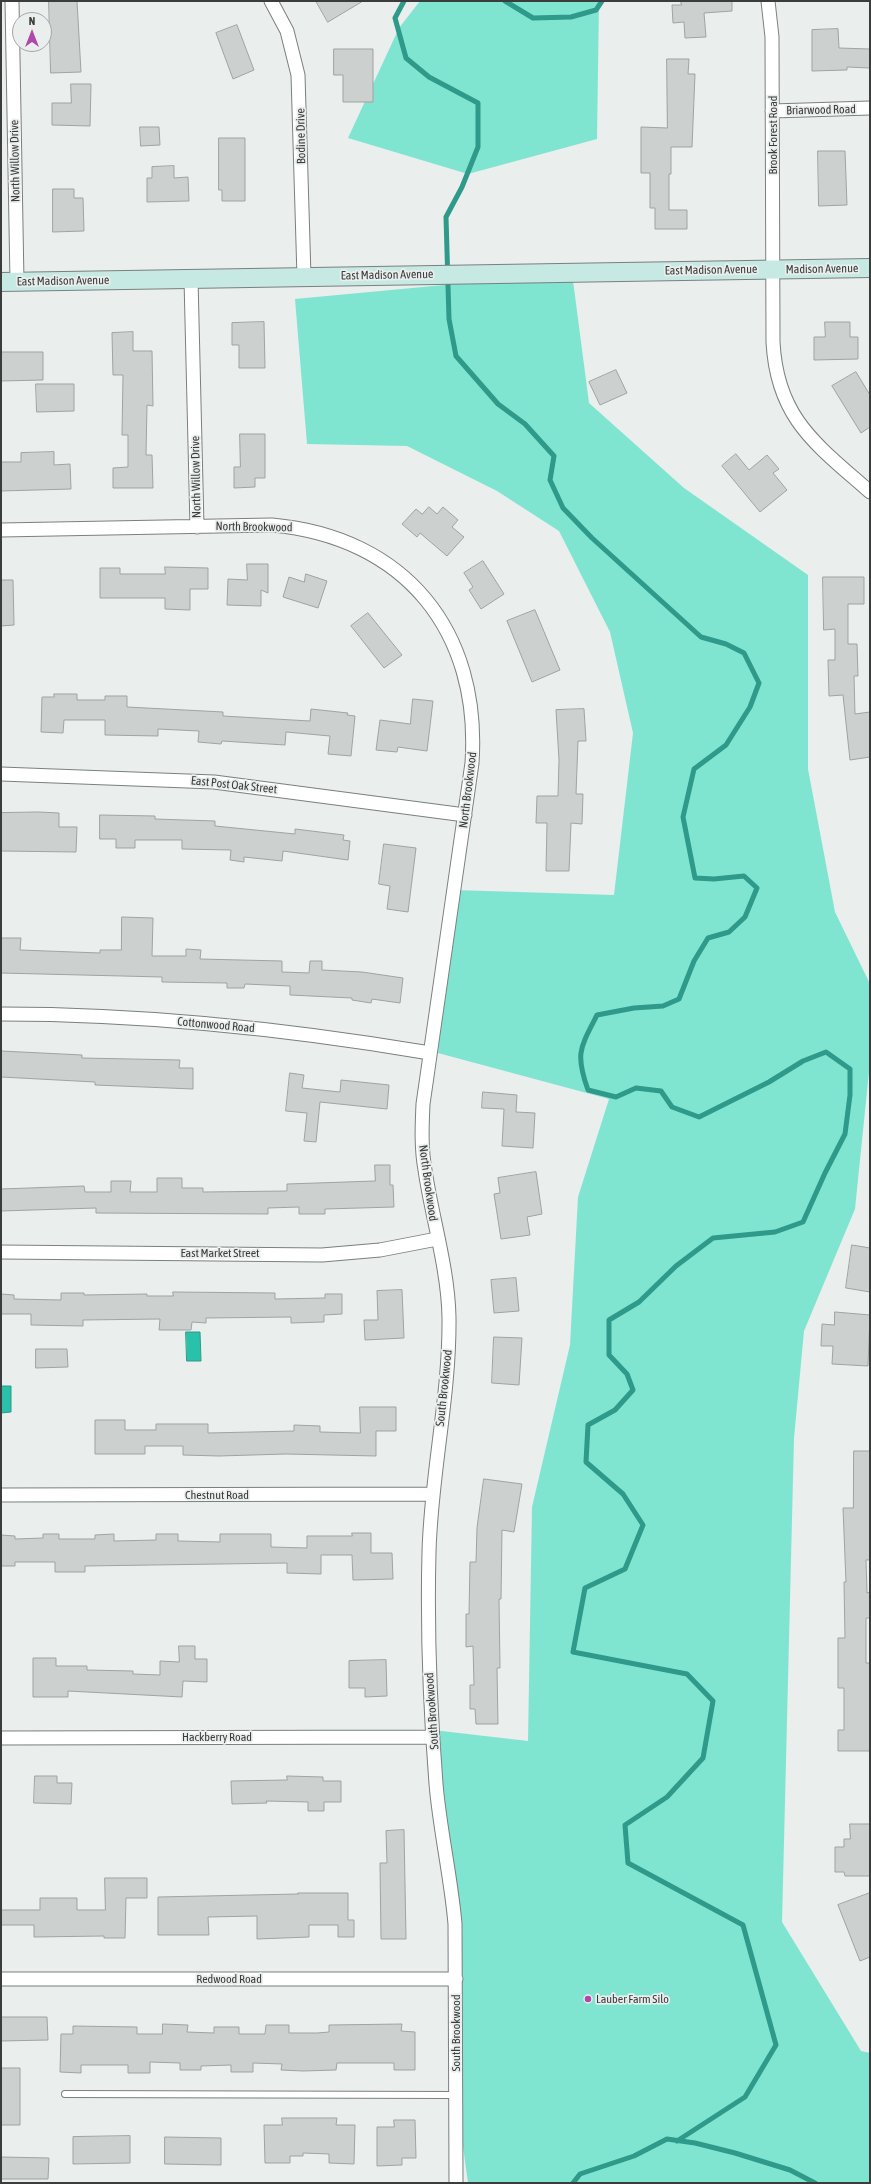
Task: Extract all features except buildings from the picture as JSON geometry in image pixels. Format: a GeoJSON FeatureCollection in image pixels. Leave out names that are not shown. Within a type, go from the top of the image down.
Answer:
{"type":"FeatureCollection","features":[{"type":"Feature","properties":{"kind":"main road","name":"Madison Avenue"},"geometry":{"type":"LineString","coordinates":[[774,269],[870,268]]}},
{"type":"Feature","properties":{"kind":"main road","name":"East Madison Avenue"},"geometry":{"type":"LineString","coordinates":[[9,282],[774,269]]}},
{"type":"Feature","properties":{"kind":"street","name":"North Willow Drive"},"geometry":{"type":"LineString","coordinates":[[9,282],[7,40],[12,1]]}},
{"type":"Feature","properties":{"kind":"street","name":"Bodine Drive"},"geometry":{"type":"LineString","coordinates":[[272,1],[287,31],[298,76],[304,277]]}},
{"type":"Feature","properties":{"kind":"street","name":"Brook Forest Road"},"geometry":{"type":"LineString","coordinates":[[768,1],[772,37],[774,355],[778,379],[786,401],[798,422],[814,443],[870,492]]}},
{"type":"Feature","properties":{"kind":"street","name":"Briarwood Road"},"geometry":{"type":"LineString","coordinates":[[772,111],[870,108]]}},
{"type":"Feature","properties":{"kind":"street","name":"North Willow Drive"},"geometry":{"type":"LineString","coordinates":[[1,530],[197,527],[192,279]]}},
{"type":"Feature","properties":{"kind":"street","name":"North Brookwood"},"geometry":{"type":"LineString","coordinates":[[197,527],[272,526],[312,530],[339,538],[366,550],[410,581],[427,601],[448,634],[466,680],[472,704],[474,738],[465,815],[423,1104],[422,1139],[424,1169],[437,1239]]}},
{"type":"Feature","properties":{"kind":"street","name":"East Post Oak Street"},"geometry":{"type":"LineString","coordinates":[[1,774],[214,782],[465,815]]}},
{"type":"Feature","properties":{"kind":"street","name":"Cottonwood Road"},"geometry":{"type":"LineString","coordinates":[[1,1014],[121,1017],[189,1022],[310,1034],[430,1053]]}},
{"type":"Feature","properties":{"kind":"street","name":"East Market Street"},"geometry":{"type":"LineString","coordinates":[[1,1252],[322,1255],[380,1250],[437,1239]]}},
{"type":"Feature","properties":{"kind":"street","name":"South Brookwood"},"geometry":{"type":"LineString","coordinates":[[437,1239],[447,1296],[448,1353],[432,1494],[428,1627],[433,1737],[441,1831],[451,1881],[455,1924],[456,2183]]}},
{"type":"Feature","properties":{"kind":"street","name":"Chestnut Road"},"geometry":{"type":"LineString","coordinates":[[1,1495],[432,1494]]}},
{"type":"Feature","properties":{"kind":"street","name":"Hackberry Road"},"geometry":{"type":"LineString","coordinates":[[1,1738],[433,1737]]}},
{"type":"Feature","properties":{"kind":"street","name":"Redwood Road"},"geometry":{"type":"LineString","coordinates":[[1,1979],[456,1979]]}},
{"type":"Feature","properties":{"kind":"lane"},"geometry":{"type":"LineString","coordinates":[[65,2094],[456,2095]]}},
{"type":"Feature","properties":{"kind":"shaded area"},"geometry":{"type":"Polygon","coordinates":[[[420,1],[599,1],[597,139],[468,174],[348,138],[399,28],[420,1]]]}},
{"type":"Feature","properties":{"kind":"shaded area"},"geometry":{"type":"Polygon","coordinates":[[[572,273],[589,403],[684,488],[808,575],[808,769],[835,912],[870,984],[870,1062],[855,1209],[804,1331],[794,1438],[782,1922],[861,2051],[870,2053],[870,2183],[468,2183],[456,2095],[451,1881],[433,1730],[528,1741],[532,1507],[570,1345],[578,1197],[609,1099],[438,1053],[454,890],[614,895],[633,733],[610,632],[559,531],[497,491],[407,446],[307,444],[295,299],[572,273]]]}},
{"type":"Feature","properties":{"kind":"shaded area"},"geometry":{"type":"Polygon","coordinates":[[[186,1332],[200,1332],[201,1361],[187,1361],[186,1332]]]}},
{"type":"Feature","properties":{"kind":"shaded area"},"geometry":{"type":"Polygon","coordinates":[[[1,1386],[11,1386],[11,1412],[1,1413],[1,1386]]]}},
{"type":"Feature","properties":{"kind":"waterway"},"geometry":{"type":"LineString","coordinates":[[404,1],[395,18],[406,58],[429,77],[478,103],[478,147],[462,187],[446,217],[449,319],[456,356],[498,404],[525,424],[554,456],[550,480],[563,508],[592,538],[701,637],[726,644],[744,653],[759,683],[750,707],[726,745],[694,769],[683,817],[695,878],[714,879],[744,876],[757,888],[745,917],[729,932],[708,938],[694,961],[679,999],[663,1006],[634,1008],[597,1015],[581,1051],[582,1068],[588,1090],[616,1097],[636,1088],[661,1091],[672,1107],[699,1117],[769,1082],[803,1061],[826,1052],[850,1069],[850,1095],[845,1134],[825,1173],[803,1222],[775,1232],[713,1238],[676,1266],[639,1302],[609,1320],[609,1355],[627,1374],[633,1390],[615,1410],[588,1425],[586,1462],[623,1494],[643,1525],[625,1569],[585,1588],[573,1652],[687,1674],[713,1701],[703,1758],[667,1797],[625,1825],[628,1863],[743,1925],[776,2045],[745,2097],[677,2141]]}},
{"type":"Feature","properties":{"kind":"waterway"},"geometry":{"type":"LineString","coordinates":[[505,1],[533,18],[571,17],[596,10],[602,1]]}},
{"type":"Feature","properties":{"kind":"waterway"},"geometry":{"type":"LineString","coordinates":[[573,2183],[580,2174],[634,2156],[667,2139],[695,2143],[735,2153],[790,2170],[815,2183]]}},
{"type":"Feature","properties":{"kind":"place","name":"Lauber Farm Silo"},"geometry":{"type":"Point","coordinates":[588,1999]}}]}
